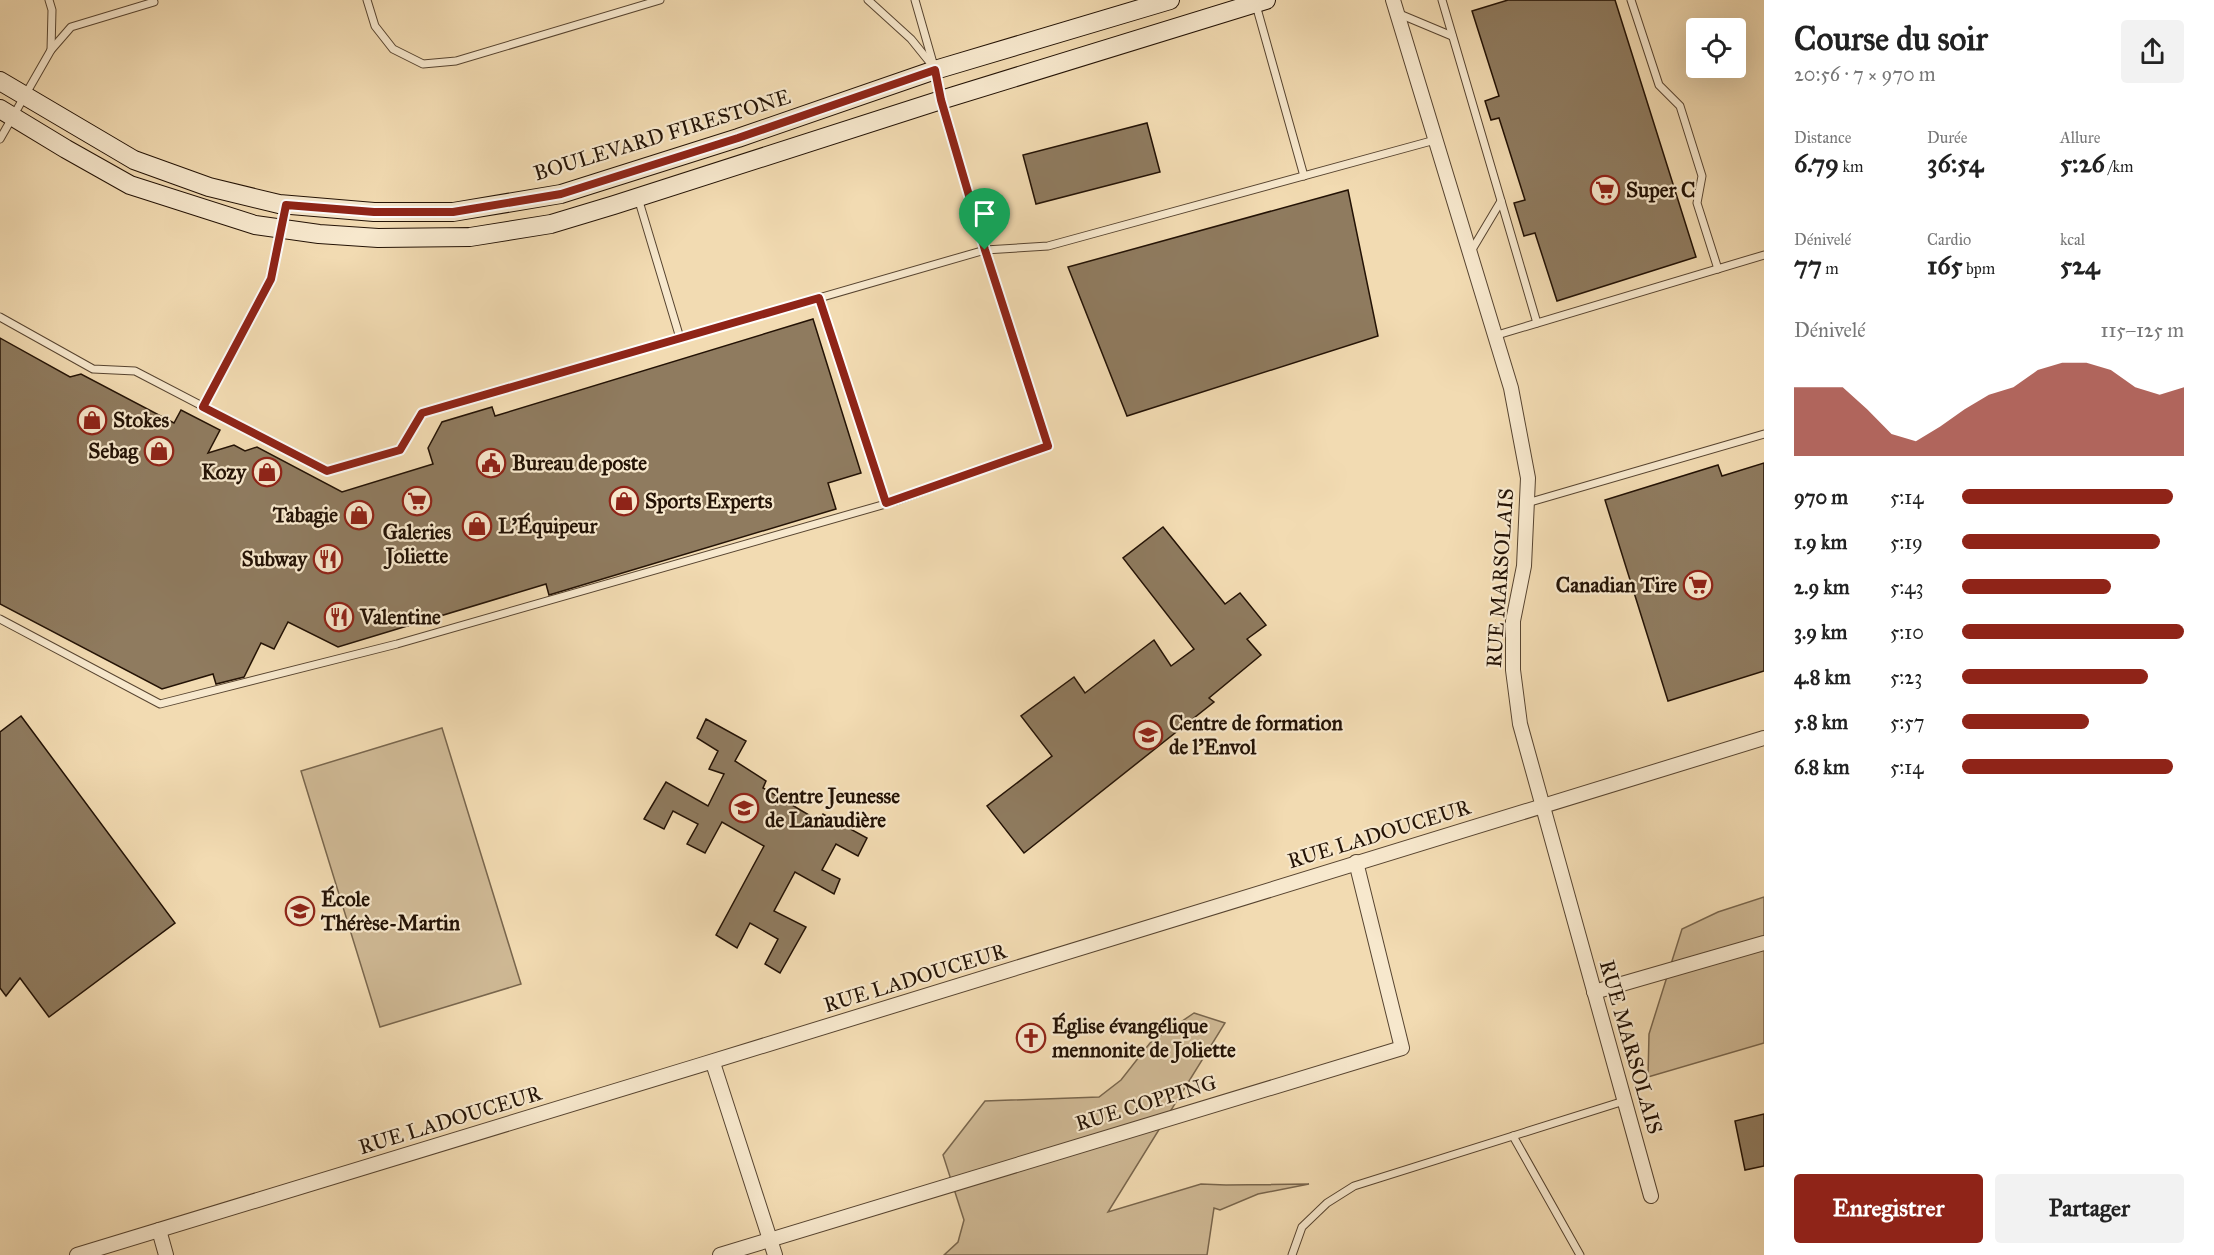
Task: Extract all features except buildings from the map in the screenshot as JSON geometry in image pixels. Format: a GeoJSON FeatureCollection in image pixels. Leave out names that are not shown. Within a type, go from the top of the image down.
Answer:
{"type":"FeatureCollection","features":[{"type":"Feature","properties":{"kind":"main road","name":"BOULEVARD FIRESTONE"},"geometry":{"type":"LineString","coordinates":[[0,81],[134,159],[209,187],[286,205],[374,212],[453,212],[561,194],[727,142],[935,70],[1170,0]]}},
{"type":"Feature","properties":{"kind":"main road"},"geometry":{"type":"LineString","coordinates":[[6,113],[130,184],[255,225],[378,238],[470,237],[551,224],[941,100],[1261,2]]}},
{"type":"Feature","properties":{"kind":"street","name":"RUE MARSOLAIS"},"geometry":{"type":"LineString","coordinates":[[1394,6],[1511,388],[1528,478],[1524,566],[1514,621],[1513,670],[1520,724],[1651,1196]]}},
{"type":"Feature","properties":{"kind":"street","name":"RUE LADOUCEUR"},"geometry":{"type":"LineString","coordinates":[[77,1255],[713,1063],[1356,862],[1764,738]]}},
{"type":"Feature","properties":{"kind":"street","name":"RUE COPPING"},"geometry":{"type":"LineString","coordinates":[[720,1255],[1402,1048],[1356,862]]}},
{"type":"Feature","properties":{"kind":"street"},"geometry":{"type":"LineString","coordinates":[[1594,992],[1764,943]]}},
{"type":"Feature","properties":{"kind":"street"},"geometry":{"type":"LineString","coordinates":[[713,1063],[775,1255]]}},
{"type":"Feature","properties":{"kind":"street"},"geometry":{"type":"LineString","coordinates":[[159,1230],[166,1255]]}},
{"type":"Feature","properties":{"kind":"lane"},"geometry":{"type":"LineString","coordinates":[[49,0],[52,10],[51,50]]}},
{"type":"Feature","properties":{"kind":"lane"},"geometry":{"type":"LineString","coordinates":[[367,0],[375,26],[393,49],[423,64],[456,61],[660,0]]}},
{"type":"Feature","properties":{"kind":"lane"},"geometry":{"type":"LineString","coordinates":[[868,0],[911,39],[935,70]]}},
{"type":"Feature","properties":{"kind":"lane"},"geometry":{"type":"LineString","coordinates":[[0,619],[160,704],[397,644],[886,503],[1048,446],[985,250],[941,100],[915,0]]}},
{"type":"Feature","properties":{"kind":"lane"},"geometry":{"type":"LineString","coordinates":[[1442,0],[1537,323]]}},
{"type":"Feature","properties":{"kind":"lane"},"geometry":{"type":"LineString","coordinates":[[1631,0],[1659,85],[1680,106],[1702,176],[1697,203],[1718,269]]}},
{"type":"Feature","properties":{"kind":"lane"},"geometry":{"type":"LineString","coordinates":[[0,139],[6,113],[25,96],[51,50],[71,27],[154,2]]}},
{"type":"Feature","properties":{"kind":"lane"},"geometry":{"type":"LineString","coordinates":[[1261,2],[1304,176]]}},
{"type":"Feature","properties":{"kind":"lane"},"geometry":{"type":"LineString","coordinates":[[1394,6],[1452,36]]}},
{"type":"Feature","properties":{"kind":"lane"},"geometry":{"type":"LineString","coordinates":[[0,317],[93,369],[135,371],[327,471],[400,450],[422,413],[985,250],[1048,246],[1434,140]]}},
{"type":"Feature","properties":{"kind":"lane"},"geometry":{"type":"LineString","coordinates":[[638,198],[680,338]]}},
{"type":"Feature","properties":{"kind":"lane"},"geometry":{"type":"LineString","coordinates":[[1469,255],[1501,201]]}},
{"type":"Feature","properties":{"kind":"lane"},"geometry":{"type":"LineString","coordinates":[[203,407],[271,279],[286,205]]}},
{"type":"Feature","properties":{"kind":"lane"},"geometry":{"type":"LineString","coordinates":[[1494,336],[1764,255]]}},
{"type":"Feature","properties":{"kind":"lane"},"geometry":{"type":"LineString","coordinates":[[819,298],[886,503]]}},
{"type":"Feature","properties":{"kind":"lane"},"geometry":{"type":"LineString","coordinates":[[1527,503],[1764,434]]}},
{"type":"Feature","properties":{"kind":"lane"},"geometry":{"type":"LineString","coordinates":[[1292,1255],[1302,1227],[1327,1203],[1354,1186],[1624,1101]]}},
{"type":"Feature","properties":{"kind":"lane"},"geometry":{"type":"LineString","coordinates":[[1513,1136],[1580,1255]]}},
{"type":"Feature","properties":{"kind":"shaded area"},"geometry":{"type":"Polygon","coordinates":[[[442,728],[521,984],[380,1027],[301,771],[442,728]]]}},
{"type":"Feature","properties":{"kind":"shaded area"},"geometry":{"type":"Polygon","coordinates":[[[1764,897],[1764,1043],[1648,1077],[1649,1034],[1682,929],[1718,912],[1764,897]]]}},
{"type":"Feature","properties":{"kind":"shaded area"},"geometry":{"type":"Polygon","coordinates":[[[1194,1013],[1225,1023],[1108,1212],[1201,1184],[1309,1184],[1258,1194],[1220,1210],[1214,1208],[1207,1255],[944,1255],[958,1242],[964,1220],[943,1155],[985,1101],[1099,1097],[1121,1080],[1150,1043],[1194,1013]]]}},
{"type":"Feature","properties":{"kind":"place","name":"Super C"},"geometry":{"type":"Point","coordinates":[1605,190]}},
{"type":"Feature","properties":{"kind":"place","name":"Stokes"},"geometry":{"type":"Point","coordinates":[92,420]}},
{"type":"Feature","properties":{"kind":"place","name":"Sebag"},"geometry":{"type":"Point","coordinates":[159,451]}},
{"type":"Feature","properties":{"kind":"place","name":"Bureau de poste"},"geometry":{"type":"Point","coordinates":[491,463]}},
{"type":"Feature","properties":{"kind":"place","name":"Kozy"},"geometry":{"type":"Point","coordinates":[267,472]}},
{"type":"Feature","properties":{"kind":"place","name":"Galeries Joliette"},"geometry":{"type":"Point","coordinates":[417,501]}},
{"type":"Feature","properties":{"kind":"place","name":"Sports Experts"},"geometry":{"type":"Point","coordinates":[624,501]}},
{"type":"Feature","properties":{"kind":"place","name":"Tabagie"},"geometry":{"type":"Point","coordinates":[359,515]}},
{"type":"Feature","properties":{"kind":"place","name":"L'Équipeur"},"geometry":{"type":"Point","coordinates":[477,526]}},
{"type":"Feature","properties":{"kind":"place","name":"Subway"},"geometry":{"type":"Point","coordinates":[328,559]}},
{"type":"Feature","properties":{"kind":"place","name":"Canadian Tire"},"geometry":{"type":"Point","coordinates":[1698,585]}},
{"type":"Feature","properties":{"kind":"place","name":"Valentine"},"geometry":{"type":"Point","coordinates":[339,617]}},
{"type":"Feature","properties":{"kind":"place","name":"Centre de formation de l'Envol"},"geometry":{"type":"Point","coordinates":[1148,735]}},
{"type":"Feature","properties":{"kind":"place","name":"Centre Jeunesse de Lanaudière"},"geometry":{"type":"Point","coordinates":[744,808]}},
{"type":"Feature","properties":{"kind":"place","name":"École Thérèse-Martin"},"geometry":{"type":"Point","coordinates":[300,911]}},
{"type":"Feature","properties":{"kind":"place","name":"Église évangélique mennonite de Joliette"},"geometry":{"type":"Point","coordinates":[1031,1038]}},
{"type":"Feature","properties":{"kind":"route"},"geometry":{"type":"LineString","coordinates":[[935,70],[941,100],[985,250],[1048,446],[896,501],[886,503],[819,298],[422,413],[400,450],[327,471],[203,407],[271,279],[286,205],[374,212],[453,212],[561,194],[738,138],[935,70]]}}]}
